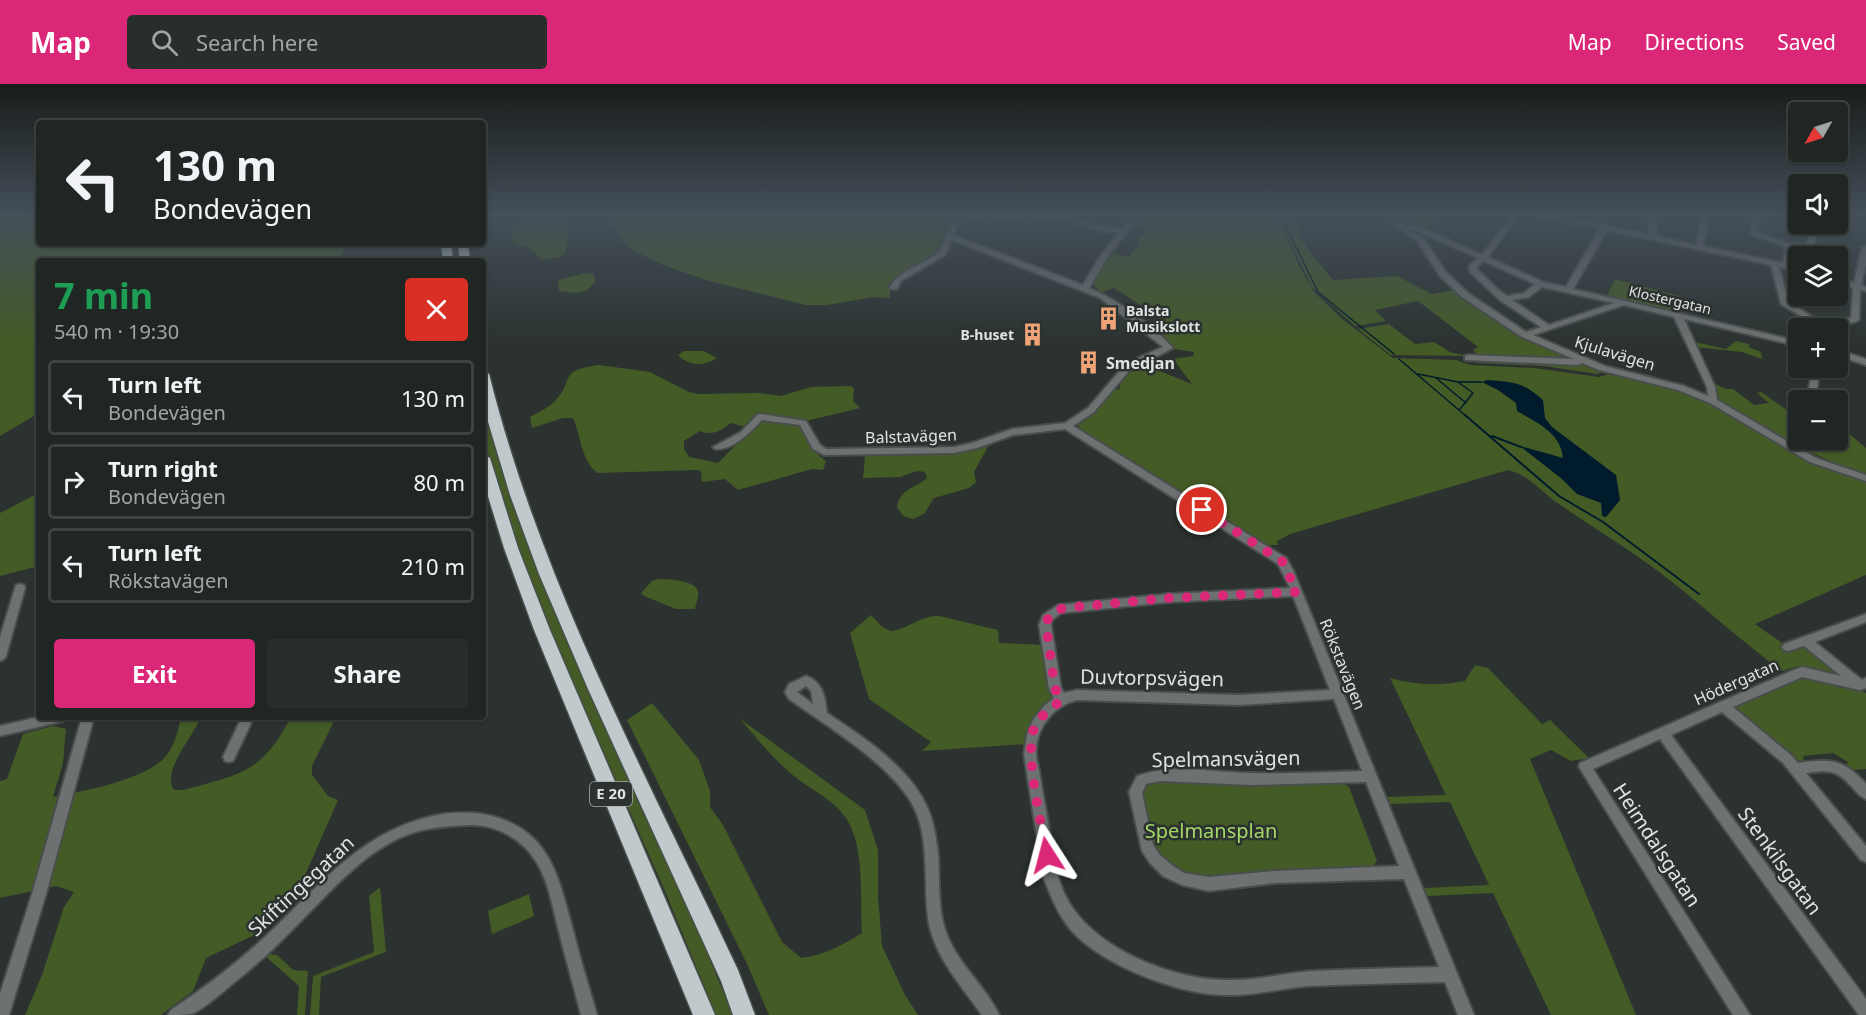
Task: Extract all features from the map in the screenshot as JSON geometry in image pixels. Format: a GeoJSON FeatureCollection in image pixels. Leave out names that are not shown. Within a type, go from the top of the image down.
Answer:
{"type":"FeatureCollection","features":[{"type":"Feature","properties":{"kind":"highway","name":"E 20"},"geometry":{"type":"LineString","coordinates":[[486,385],[509,470],[549,579],[604,706],[730,978],[744,1015]]}},
{"type":"Feature","properties":{"kind":"highway","name":"E 20"},"geometry":{"type":"LineString","coordinates":[[486,468],[511,548],[542,630],[704,1015]]}},
{"type":"Feature","properties":{"kind":"street"},"geometry":{"type":"LineString","coordinates":[[894,287],[898,280],[935,257]]}},
{"type":"Feature","properties":{"kind":"street","name":"Balstavägen"},"geometry":{"type":"LineString","coordinates":[[718,447],[744,434],[760,417],[803,423],[816,447],[830,453],[954,450],[974,447],[1012,432],[1067,426],[1091,410],[1126,369],[1169,348],[1109,299],[1004,257]]}},
{"type":"Feature","properties":{"kind":"street"},"geometry":{"type":"LineString","coordinates":[[1085,289],[1102,257]]}},
{"type":"Feature","properties":{"kind":"street","name":"Kjulavägen"},"geometry":{"type":"LineString","coordinates":[[1432,257],[1443,274],[1465,295],[1525,335],[1581,361],[1618,373],[1682,388],[1713,401],[1813,460],[1866,478]]}},
{"type":"Feature","properties":{"kind":"street","name":"Klostergatan"},"geometry":{"type":"LineString","coordinates":[[1480,257],[1541,284],[1788,341]]}},
{"type":"Feature","properties":{"kind":"street"},"geometry":{"type":"LineString","coordinates":[[1568,291],[1587,257]]}},
{"type":"Feature","properties":{"kind":"street"},"geometry":{"type":"LineString","coordinates":[[1748,257],[1786,266],[1788,257]]}},
{"type":"Feature","properties":{"kind":"street"},"geometry":{"type":"LineString","coordinates":[[1848,321],[1855,320],[1865,257]]}},
{"type":"Feature","properties":{"kind":"street"},"geometry":{"type":"LineString","coordinates":[[1483,259],[1474,265],[1473,270],[1504,299],[1548,328]]}},
{"type":"Feature","properties":{"kind":"street"},"geometry":{"type":"LineString","coordinates":[[1774,263],[1784,302],[1807,318]]}},
{"type":"Feature","properties":{"kind":"street"},"geometry":{"type":"LineString","coordinates":[[1504,299],[1523,296],[1541,284]]}},
{"type":"Feature","properties":{"kind":"street"},"geometry":{"type":"LineString","coordinates":[[1525,335],[1623,303]]}},
{"type":"Feature","properties":{"kind":"street"},"geometry":{"type":"LineString","coordinates":[[1678,316],[1711,387],[1713,401]]}},
{"type":"Feature","properties":{"kind":"street"},"geometry":{"type":"LineString","coordinates":[[1848,356],[1866,362]]}},
{"type":"Feature","properties":{"kind":"street"},"geometry":{"type":"LineString","coordinates":[[1468,358],[1581,361]]}},
{"type":"Feature","properties":{"kind":"street","name":"Rökstavägen"},"geometry":{"type":"LineString","coordinates":[[1067,426],[1276,557],[1288,570],[1466,1015]]}},
{"type":"Feature","properties":{"kind":"street"},"geometry":{"type":"LineString","coordinates":[[0,656],[20,588]]}},
{"type":"Feature","properties":{"kind":"street"},"geometry":{"type":"LineString","coordinates":[[1062,700],[1055,689],[1046,625],[1047,618],[1058,609],[1169,598],[1297,592]]}},
{"type":"Feature","properties":{"kind":"street","name":"Hödergatan"},"geometry":{"type":"LineString","coordinates":[[1788,647],[1866,618]]}},
{"type":"Feature","properties":{"kind":"street"},"geometry":{"type":"LineString","coordinates":[[1806,641],[1864,686]]}},
{"type":"Feature","properties":{"kind":"street","name":"Hödergatan"},"geometry":{"type":"LineString","coordinates":[[1662,732],[1802,672],[1864,686]]}},
{"type":"Feature","properties":{"kind":"street","name":"Duvtorpsvägen"},"geometry":{"type":"LineString","coordinates":[[1338,694],[1239,700],[1077,695],[1062,700],[1039,719],[1034,728],[1030,754],[1050,876],[1056,894],[1067,914],[1096,943],[1137,964],[1203,986],[1225,988],[1299,979],[1449,974]]}},
{"type":"Feature","properties":{"kind":"street"},"geometry":{"type":"LineString","coordinates":[[1723,705],[1787,759],[1866,856]]}},
{"type":"Feature","properties":{"kind":"street"},"geometry":{"type":"LineString","coordinates":[[821,716],[898,776],[916,798],[928,826],[930,877],[939,934],[991,1015]]}},
{"type":"Feature","properties":{"kind":"street"},"geometry":{"type":"LineString","coordinates":[[0,731],[46,720]]}},
{"type":"Feature","properties":{"kind":"street"},"geometry":{"type":"LineString","coordinates":[[0,1015],[39,894],[87,720]]}},
{"type":"Feature","properties":{"kind":"street"},"geometry":{"type":"LineString","coordinates":[[229,757],[247,720]]}},
{"type":"Feature","properties":{"kind":"street","name":"Stenkilsgatan"},"geometry":{"type":"LineString","coordinates":[[1662,732],[1866,1012]]}},
{"type":"Feature","properties":{"kind":"street","name":"Heimdalsgatan"},"geometry":{"type":"LineString","coordinates":[[1662,732],[1585,767],[1742,1015]]}},
{"type":"Feature","properties":{"kind":"street"},"geometry":{"type":"LineString","coordinates":[[1795,769],[1838,766],[1850,774],[1866,793]]}},
{"type":"Feature","properties":{"kind":"street","name":"Spelmansvägen"},"geometry":{"type":"LineString","coordinates":[[1370,776],[1252,779],[1160,775],[1142,780],[1135,792],[1147,847],[1155,860],[1168,871],[1189,881],[1209,884],[1275,877],[1408,872]]}},
{"type":"Feature","properties":{"kind":"street","name":"Skiftingegatan"},"geometry":{"type":"LineString","coordinates":[[176,1015],[234,973],[271,941],[334,877],[363,853],[413,827],[458,818],[488,820],[509,827],[540,855],[553,884],[589,1015]]}},
{"type":"Feature","properties":{"kind":"green space"},"geometry":{"type":"Polygon","coordinates":[[[0,257],[340,257],[36,258],[36,415],[0,436],[0,257]]]}},
{"type":"Feature","properties":{"kind":"green space"},"geometry":{"type":"Polygon","coordinates":[[[539,257],[557,257],[542,260],[539,257]]]}},
{"type":"Feature","properties":{"kind":"green space"},"geometry":{"type":"Polygon","coordinates":[[[648,257],[930,257],[890,282],[887,288],[890,290],[890,298],[874,297],[827,305],[806,305],[709,281],[648,257]]]}},
{"type":"Feature","properties":{"kind":"green space"},"geometry":{"type":"Polygon","coordinates":[[[1107,257],[1295,257],[1314,292],[1341,318],[1393,358],[1456,360],[1470,365],[1534,368],[1599,377],[1609,374],[1681,391],[1706,401],[1813,463],[1866,480],[1866,575],[1755,624],[1792,650],[1804,645],[1844,672],[1843,678],[1799,666],[1782,671],[1662,574],[1556,502],[1528,479],[1508,470],[1290,534],[1277,541],[1278,545],[1265,545],[1080,432],[1078,424],[1090,415],[1113,386],[1119,390],[1127,374],[1142,364],[1192,384],[1173,359],[1193,356],[1194,352],[1175,349],[1131,313],[1136,311],[1139,313],[1136,315],[1156,332],[1169,328],[1139,304],[1114,288],[1103,292],[1127,308],[1133,309],[1128,310],[1095,287],[1092,282],[1107,257]]]}},
{"type":"Feature","properties":{"kind":"green space"},"geometry":{"type":"Polygon","coordinates":[[[1298,257],[1315,257],[1333,280],[1397,276],[1432,294],[1455,290],[1498,323],[1570,359],[1478,355],[1473,350],[1478,347],[1418,301],[1375,310],[1386,321],[1355,326],[1312,287],[1298,257]]]}},
{"type":"Feature","properties":{"kind":"green space"},"geometry":{"type":"Polygon","coordinates":[[[585,273],[594,274],[595,281],[588,289],[579,292],[559,291],[558,280],[585,273]]]}},
{"type":"Feature","properties":{"kind":"green space"},"geometry":{"type":"Polygon","coordinates":[[[1615,279],[1679,296],[1674,312],[1606,297],[1615,279]]]}},
{"type":"Feature","properties":{"kind":"green space"},"geometry":{"type":"Polygon","coordinates":[[[1389,324],[1415,344],[1434,342],[1450,352],[1467,356],[1391,355],[1358,329],[1389,324]]]}},
{"type":"Feature","properties":{"kind":"green space"},"geometry":{"type":"Polygon","coordinates":[[[1694,339],[1695,342],[1726,349],[1736,341],[1749,344],[1749,347],[1761,352],[1762,359],[1742,352],[1696,347],[1694,339]]]}},
{"type":"Feature","properties":{"kind":"green space"},"geometry":{"type":"Polygon","coordinates":[[[684,351],[704,351],[717,358],[702,364],[692,363],[678,355],[684,351]]]}},
{"type":"Feature","properties":{"kind":"green space"},"geometry":{"type":"Polygon","coordinates":[[[1467,360],[1557,362],[1591,367],[1603,372],[1597,374],[1544,366],[1478,363],[1467,360]]]}},
{"type":"Feature","properties":{"kind":"green space"},"geometry":{"type":"Polygon","coordinates":[[[599,365],[650,372],[689,392],[699,394],[758,393],[781,396],[811,387],[851,386],[854,388],[853,401],[860,408],[806,421],[760,416],[754,418],[746,427],[731,423],[716,432],[700,431],[684,441],[684,449],[689,457],[718,463],[760,420],[795,421],[803,425],[816,451],[826,461],[823,470],[812,469],[738,490],[725,479],[702,482],[701,471],[697,470],[598,473],[588,462],[573,418],[563,418],[532,428],[530,417],[555,401],[572,373],[599,365]]]}},
{"type":"Feature","properties":{"kind":"green space"},"geometry":{"type":"Polygon","coordinates":[[[1711,382],[1726,389],[1733,389],[1754,405],[1769,403],[1757,393],[1761,392],[1788,411],[1788,441],[1720,400],[1711,382]]]}},
{"type":"Feature","properties":{"kind":"green space"},"geometry":{"type":"Polygon","coordinates":[[[486,407],[499,455],[733,1015],[716,1015],[665,891],[562,658],[517,546],[486,447],[486,407]]]}},
{"type":"Feature","properties":{"kind":"green space"},"geometry":{"type":"Polygon","coordinates":[[[1848,433],[1866,448],[1866,473],[1805,450],[1848,450],[1848,433]]]}},
{"type":"Feature","properties":{"kind":"green space"},"geometry":{"type":"Polygon","coordinates":[[[990,443],[974,472],[976,482],[969,488],[934,498],[924,514],[913,519],[903,516],[897,507],[905,492],[927,478],[925,472],[917,471],[900,477],[863,478],[865,456],[951,453],[990,443]]]}},
{"type":"Feature","properties":{"kind":"green space"},"geometry":{"type":"Polygon","coordinates":[[[36,495],[36,567],[0,576],[0,513],[36,495]]]}},
{"type":"Feature","properties":{"kind":"green space"},"geometry":{"type":"Polygon","coordinates":[[[658,579],[679,581],[694,586],[698,594],[695,609],[676,609],[641,593],[652,581],[658,579]]]}},
{"type":"Feature","properties":{"kind":"green space"},"geometry":{"type":"Polygon","coordinates":[[[871,615],[881,626],[890,631],[932,616],[939,616],[998,630],[999,643],[1045,645],[1053,698],[1026,744],[922,751],[931,742],[869,699],[850,633],[871,615]]]}},
{"type":"Feature","properties":{"kind":"green space"},"geometry":{"type":"Polygon","coordinates":[[[1475,665],[1488,668],[1542,724],[1550,720],[1589,758],[1571,761],[1551,750],[1530,759],[1636,1015],[1551,1015],[1493,893],[1427,896],[1424,888],[1489,885],[1450,802],[1390,804],[1387,797],[1446,795],[1390,678],[1418,683],[1456,683],[1465,681],[1475,665]]]}},
{"type":"Feature","properties":{"kind":"green space"},"geometry":{"type":"Polygon","coordinates":[[[1800,677],[1854,688],[1866,693],[1866,769],[1849,770],[1851,768],[1846,764],[1848,762],[1833,753],[1803,756],[1804,763],[1798,762],[1737,710],[1738,706],[1800,677]]]}},
{"type":"Feature","properties":{"kind":"green space"},"geometry":{"type":"Polygon","coordinates":[[[652,703],[699,760],[710,791],[710,807],[723,825],[782,942],[801,958],[825,952],[862,933],[860,865],[855,839],[851,827],[838,809],[786,769],[739,718],[865,810],[878,850],[878,896],[882,946],[905,995],[918,1015],[769,1015],[747,964],[627,720],[652,703]]]}},
{"type":"Feature","properties":{"kind":"green space"},"geometry":{"type":"Polygon","coordinates":[[[180,720],[200,720],[180,753],[172,773],[171,782],[174,790],[183,790],[220,780],[248,769],[270,750],[289,720],[335,720],[312,766],[312,775],[328,796],[338,800],[296,896],[276,896],[263,931],[206,958],[193,991],[161,1015],[25,1015],[42,975],[64,907],[74,892],[56,886],[0,898],[0,781],[7,779],[23,734],[53,726],[66,729],[63,763],[53,797],[113,783],[144,772],[166,756],[180,720]]]}},
{"type":"Feature","properties":{"kind":"green space","name":"Spelmansplan"},"geometry":{"type":"Polygon","coordinates":[[[1157,779],[1339,781],[1349,787],[1377,861],[1371,868],[1209,880],[1189,875],[1163,860],[1151,838],[1141,790],[1145,783],[1157,779]]]}},
{"type":"Feature","properties":{"kind":"green space"},"geometry":{"type":"Polygon","coordinates":[[[380,887],[386,952],[321,977],[319,1015],[310,1015],[313,976],[374,952],[369,896],[380,887]]]}},
{"type":"Feature","properties":{"kind":"green space"},"geometry":{"type":"Polygon","coordinates":[[[529,894],[534,916],[492,934],[488,911],[529,894]]]}},
{"type":"Feature","properties":{"kind":"green space"},"geometry":{"type":"Polygon","coordinates":[[[264,955],[277,955],[293,970],[308,971],[305,1015],[297,1015],[299,986],[264,955]]]}},
{"type":"Feature","properties":{"kind":"water"},"geometry":{"type":"Polygon","coordinates":[[[1487,380],[1518,384],[1536,394],[1543,400],[1545,418],[1552,427],[1616,475],[1620,500],[1606,517],[1602,516],[1601,503],[1577,494],[1562,479],[1520,446],[1563,458],[1553,435],[1517,411],[1516,403],[1482,382],[1487,380]]]}},
{"type":"Feature","properties":{"kind":"waterway"},"geometry":{"type":"LineString","coordinates":[[1301,257],[1318,292],[1394,354]]}},
{"type":"Feature","properties":{"kind":"waterway"},"geometry":{"type":"LineString","coordinates":[[1399,359],[1467,417]]}},
{"type":"Feature","properties":{"kind":"waterway"},"geometry":{"type":"LineString","coordinates":[[1418,374],[1458,382]]}},
{"type":"Feature","properties":{"kind":"waterway"},"geometry":{"type":"LineString","coordinates":[[1436,378],[1465,402]]}},
{"type":"Feature","properties":{"kind":"waterway"},"geometry":{"type":"LineString","coordinates":[[1458,382],[1482,382]]}},
{"type":"Feature","properties":{"kind":"waterway"},"geometry":{"type":"LineString","coordinates":[[1458,382],[1473,393],[1465,402]]}},
{"type":"Feature","properties":{"kind":"waterway"},"geometry":{"type":"LineString","coordinates":[[1460,409],[1465,402]]}},
{"type":"Feature","properties":{"kind":"waterway"},"geometry":{"type":"LineString","coordinates":[[1465,415],[1559,496],[1603,522],[1699,594]]}},
{"type":"Feature","properties":{"kind":"waterway"},"geometry":{"type":"LineString","coordinates":[[1492,436],[1521,447]]}},
{"type":"Feature","properties":{"kind":"place","name":"Balsta Musikslott"},"geometry":{"type":"Point","coordinates":[1108,319]}},
{"type":"Feature","properties":{"kind":"place","name":"B-huset"},"geometry":{"type":"Point","coordinates":[1032,335]}},
{"type":"Feature","properties":{"kind":"place","name":"Smedjan"},"geometry":{"type":"Point","coordinates":[1088,363]}},
{"type":"Feature","properties":{"kind":"route"},"geometry":{"type":"LineString","coordinates":[[1047,855],[1030,754],[1030,740],[1039,719],[1062,700],[1055,689],[1047,618],[1058,609],[1065,608],[1169,598],[1297,592],[1282,561],[1202,510]]}}]}
